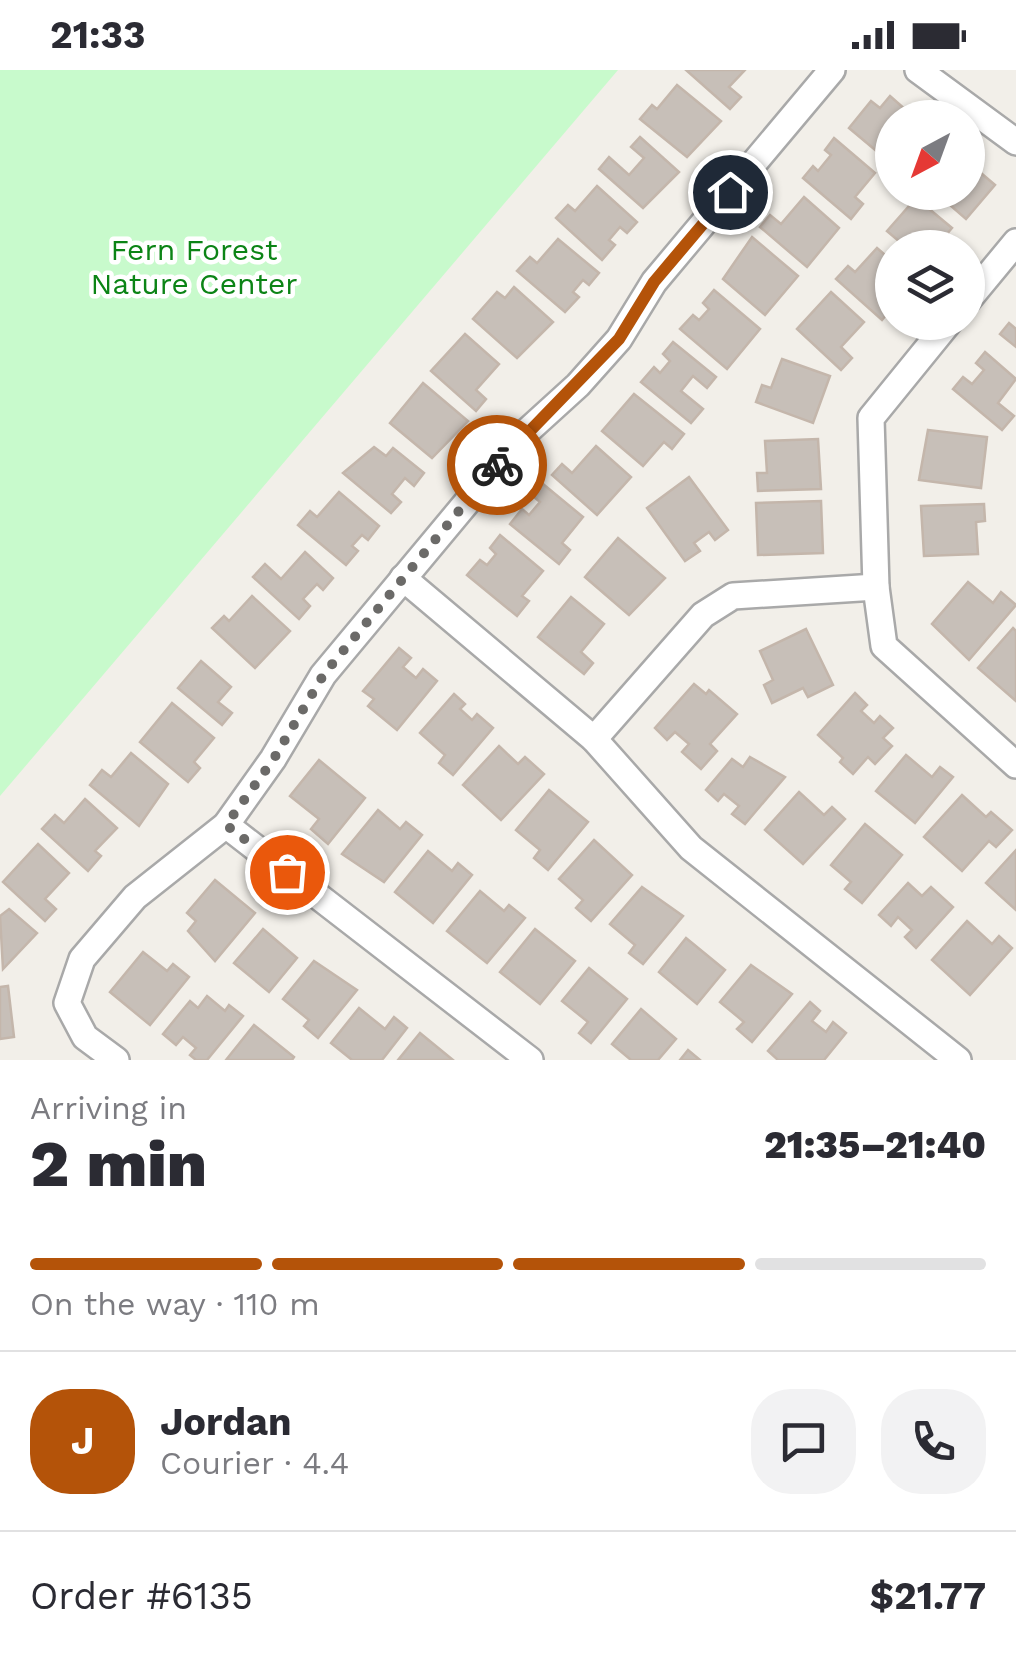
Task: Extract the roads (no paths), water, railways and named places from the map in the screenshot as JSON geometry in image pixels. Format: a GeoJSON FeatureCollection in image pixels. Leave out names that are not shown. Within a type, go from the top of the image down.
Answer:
{"type":"FeatureCollection","features":[{"type":"Feature","properties":{"kind":"street"},"geometry":{"type":"LineString","coordinates":[[116,1060],[85,1037],[67,1003],[82,959],[135,897],[226,825],[273,760],[324,674],[523,434],[578,385],[619,339],[654,282],[832,70]]}},
{"type":"Feature","properties":{"kind":"street"},"geometry":{"type":"LineString","coordinates":[[918,70],[1016,142]]}},
{"type":"Feature","properties":{"kind":"street"},"geometry":{"type":"LineString","coordinates":[[985,279],[1016,242]]}},
{"type":"Feature","properties":{"kind":"street"},"geometry":{"type":"LineString","coordinates":[[934,340],[871,418],[876,587],[884,646],[1016,765]]}},
{"type":"Feature","properties":{"kind":"street"},"geometry":{"type":"LineString","coordinates":[[403,578],[594,739],[691,848],[958,1060]]}},
{"type":"Feature","properties":{"kind":"street"},"geometry":{"type":"LineString","coordinates":[[594,739],[703,615],[732,596],[876,587]]}},
{"type":"Feature","properties":{"kind":"street"},"geometry":{"type":"LineString","coordinates":[[226,825],[530,1060]]}},
{"type":"Feature","properties":{"kind":"park label","name":"Fern Forest Nature Center"},"geometry":{"type":"Point","coordinates":[194,267]}}]}
